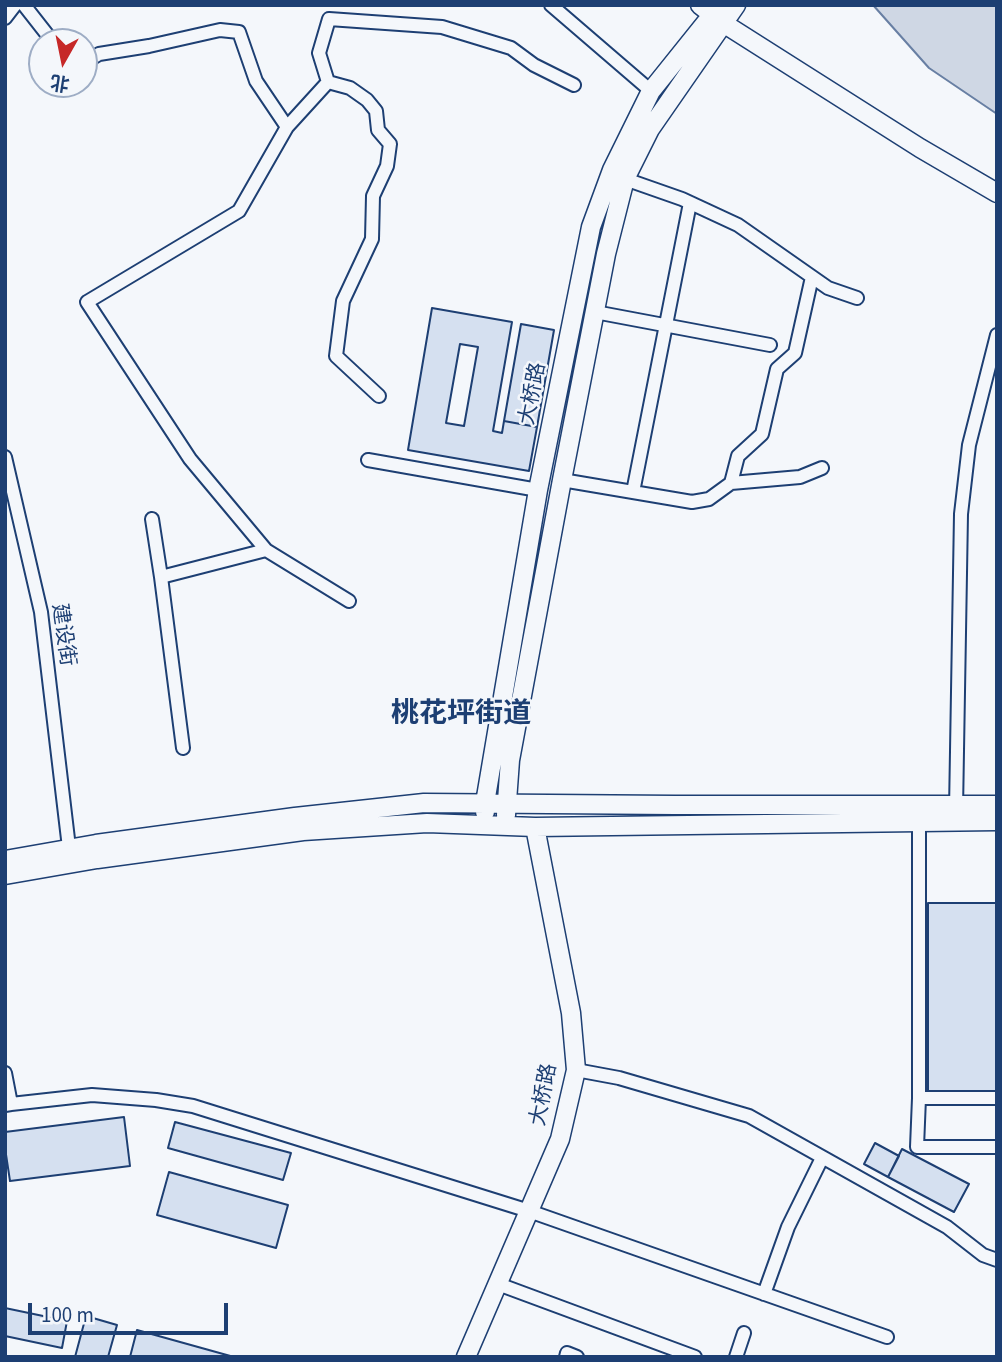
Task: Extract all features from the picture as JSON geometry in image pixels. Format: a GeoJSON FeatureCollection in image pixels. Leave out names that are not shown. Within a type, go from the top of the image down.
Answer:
{"type":"FeatureCollection","features":[{"type":"Feature","properties":{"kind":"main road"},"geometry":{"type":"LineString","coordinates":[[505,826],[510,760],[606,254],[625,179],[714,12],[736,5]]}},
{"type":"Feature","properties":{"kind":"main road","name":"大桥路"},"geometry":{"type":"LineString","coordinates":[[485,825],[485,803],[538,490],[592,227],[612,170],[651,91],[714,12]]}},
{"type":"Feature","properties":{"kind":"main road"},"geometry":{"type":"LineString","coordinates":[[714,12],[920,148],[997,193]]}},
{"type":"Feature","properties":{"kind":"main road"},"geometry":{"type":"LineString","coordinates":[[5,875],[71,856],[295,817],[425,803],[675,805],[956,813],[997,821]]}},
{"type":"Feature","properties":{"kind":"main road"},"geometry":{"type":"LineString","coordinates":[[5,860],[71,856],[303,831],[427,823],[535,827],[919,821],[997,805]]}},
{"type":"Feature","properties":{"kind":"main road","name":"大桥路"},"geometry":{"type":"LineString","coordinates":[[467,1357],[560,1139],[576,1070],[571,1013],[535,827]]}},
{"type":"Feature","properties":{"kind":"street"},"geometry":{"type":"LineString","coordinates":[[5,18],[15,5]]}},
{"type":"Feature","properties":{"kind":"street"},"geometry":{"type":"LineString","coordinates":[[24,5],[42,28]]}},
{"type":"Feature","properties":{"kind":"street"},"geometry":{"type":"LineString","coordinates":[[551,5],[651,91]]}},
{"type":"Feature","properties":{"kind":"street"},"geometry":{"type":"LineString","coordinates":[[328,82],[319,53],[330,19],[442,27],[511,48],[534,65],[574,85]]}},
{"type":"Feature","properties":{"kind":"street"},"geometry":{"type":"LineString","coordinates":[[98,55],[220,30],[239,33],[256,81],[286,127]]}},
{"type":"Feature","properties":{"kind":"street"},"geometry":{"type":"LineString","coordinates":[[328,82],[286,127],[239,211],[87,302],[190,459],[266,550],[349,601]]}},
{"type":"Feature","properties":{"kind":"street"},"geometry":{"type":"LineString","coordinates":[[328,82],[350,88],[367,100],[376,111],[378,130],[390,144],[387,166],[373,196],[372,239],[343,301],[336,356],[379,396]]}},
{"type":"Feature","properties":{"kind":"street"},"geometry":{"type":"LineString","coordinates":[[625,179],[690,203],[738,225],[828,288],[857,298]]}},
{"type":"Feature","properties":{"kind":"street"},"geometry":{"type":"LineString","coordinates":[[633,492],[690,203]]}},
{"type":"Feature","properties":{"kind":"street"},"geometry":{"type":"LineString","coordinates":[[731,483],[738,456],[762,434],[777,369],[795,353],[812,277]]}},
{"type":"Feature","properties":{"kind":"street"},"geometry":{"type":"LineString","coordinates":[[595,312],[770,345]]}},
{"type":"Feature","properties":{"kind":"street"},"geometry":{"type":"LineString","coordinates":[[956,813],[961,514],[969,445],[997,335]]}},
{"type":"Feature","properties":{"kind":"street","name":"建设街"},"geometry":{"type":"LineString","coordinates":[[5,457],[10,495],[41,612],[71,856]]}},
{"type":"Feature","properties":{"kind":"street"},"geometry":{"type":"LineString","coordinates":[[368,460],[538,490]]}},
{"type":"Feature","properties":{"kind":"street"},"geometry":{"type":"LineString","coordinates":[[562,480],[692,502],[709,499],[731,483],[800,477],[822,468]]}},
{"type":"Feature","properties":{"kind":"street"},"geometry":{"type":"LineString","coordinates":[[152,519],[183,748]]}},
{"type":"Feature","properties":{"kind":"street"},"geometry":{"type":"LineString","coordinates":[[161,577],[266,550]]}},
{"type":"Feature","properties":{"kind":"street"},"geometry":{"type":"LineString","coordinates":[[919,821],[917,1147],[997,1147]]}},
{"type":"Feature","properties":{"kind":"street"},"geometry":{"type":"LineString","coordinates":[[576,1070],[619,1078],[749,1116],[947,1227],[983,1255],[997,1260]]}},
{"type":"Feature","properties":{"kind":"street"},"geometry":{"type":"LineString","coordinates":[[5,1073],[8,1104],[92,1095],[193,1106],[529,1211],[887,1337]]}},
{"type":"Feature","properties":{"kind":"street"},"geometry":{"type":"LineString","coordinates":[[919,1098],[997,1098]]}},
{"type":"Feature","properties":{"kind":"street"},"geometry":{"type":"LineString","coordinates":[[764,1294],[788,1227],[822,1158]]}},
{"type":"Feature","properties":{"kind":"street"},"geometry":{"type":"LineString","coordinates":[[498,1284],[695,1357]]}},
{"type":"Feature","properties":{"kind":"street"},"geometry":{"type":"LineString","coordinates":[[736,1357],[744,1334]]}},
{"type":"Feature","properties":{"kind":"street"},"geometry":{"type":"LineString","coordinates":[[566,1357],[567,1353],[577,1357]]}},
{"type":"Feature","properties":{"kind":"shaded area"},"geometry":{"type":"Polygon","coordinates":[[[873,5],[997,5],[997,114],[929,68],[873,5]]]}},
{"type":"Feature","properties":{"kind":"building"},"geometry":{"type":"Polygon","coordinates":[[[432,308],[512,322],[493,431],[502,433],[504,421],[537,427],[529,471],[408,450],[432,308]],[[460,344],[446,423],[464,426],[478,347],[460,344]]]}},
{"type":"Feature","properties":{"kind":"building"},"geometry":{"type":"Polygon","coordinates":[[[521,324],[554,330],[537,427],[504,421],[521,324]]]}},
{"type":"Feature","properties":{"kind":"building"},"geometry":{"type":"Polygon","coordinates":[[[928,903],[997,903],[997,1092],[928,1092],[928,903]]]}},
{"type":"Feature","properties":{"kind":"building"},"geometry":{"type":"Polygon","coordinates":[[[124,1117],[130,1166],[10,1181],[5,1132],[124,1117]]]}},
{"type":"Feature","properties":{"kind":"building"},"geometry":{"type":"Polygon","coordinates":[[[175,1122],[291,1153],[283,1180],[168,1148],[175,1122]]]}},
{"type":"Feature","properties":{"kind":"building"},"geometry":{"type":"Polygon","coordinates":[[[875,1143],[899,1156],[888,1177],[864,1164],[875,1143]]]}},
{"type":"Feature","properties":{"kind":"building"},"geometry":{"type":"Polygon","coordinates":[[[902,1149],[969,1184],[954,1212],[888,1177],[902,1149]]]}},
{"type":"Feature","properties":{"kind":"building"},"geometry":{"type":"Polygon","coordinates":[[[169,1172],[288,1205],[276,1248],[157,1215],[169,1172]]]}},
{"type":"Feature","properties":{"kind":"building"},"geometry":{"type":"Polygon","coordinates":[[[5,1308],[67,1321],[62,1348],[5,1336],[5,1308]]]}},
{"type":"Feature","properties":{"kind":"building"},"geometry":{"type":"Polygon","coordinates":[[[86,1316],[117,1325],[108,1357],[75,1357],[86,1316]]]}},
{"type":"Feature","properties":{"kind":"building"},"geometry":{"type":"Polygon","coordinates":[[[137,1330],[234,1357],[130,1357],[137,1330]]]}},
{"type":"Feature","properties":{"kind":"district","name":"桃花坪街道"},"geometry":{"type":"Point","coordinates":[461,716]}}]}
